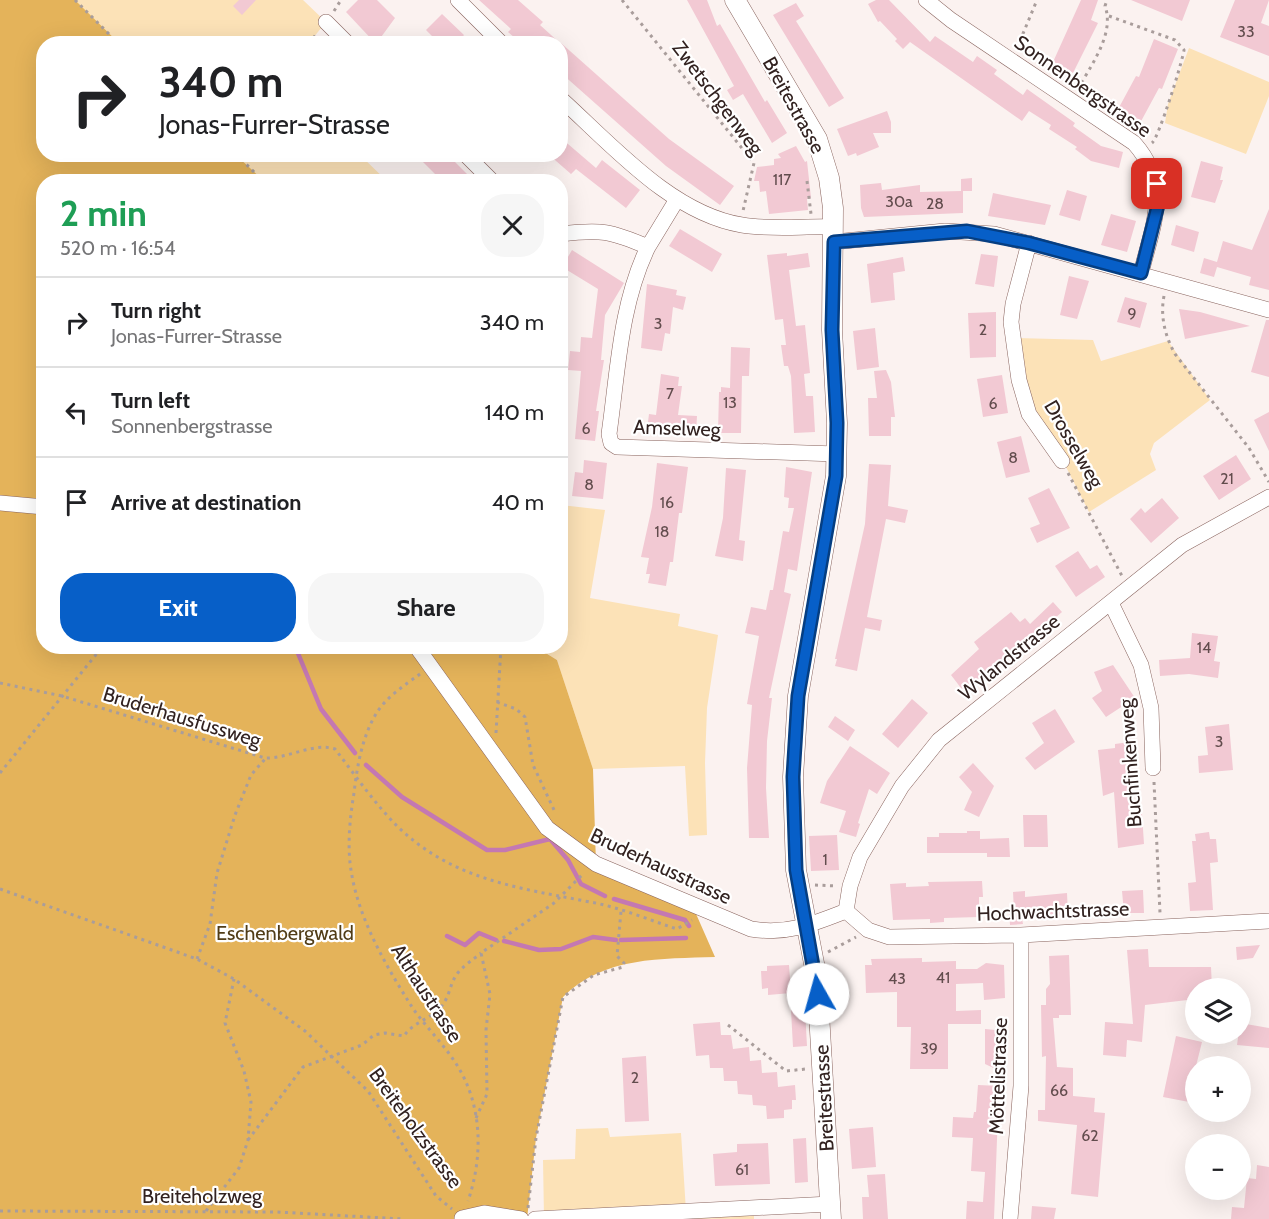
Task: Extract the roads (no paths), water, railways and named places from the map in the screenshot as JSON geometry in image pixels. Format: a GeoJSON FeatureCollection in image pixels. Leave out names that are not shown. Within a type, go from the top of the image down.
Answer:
{"type":"FeatureCollection","features":[{"type":"Feature","properties":{"kind":"main road","name":"Breitestrasse"},"geometry":{"type":"LineString","coordinates":[[735,0],[817,139],[829,178],[833,235],[832,330],[837,454],[831,510],[808,630],[794,730],[793,777],[796,870],[818,979],[830,1212]]}},
{"type":"Feature","properties":{"kind":"street"},"geometry":{"type":"LineString","coordinates":[[458,0],[494,36]]}},
{"type":"Feature","properties":{"kind":"street","name":"Sonnenbergstrasse"},"geometry":{"type":"LineString","coordinates":[[926,0],[951,20],[1134,143],[1142,152],[1151,166],[1157,184],[1158,205],[1141,273]]}},
{"type":"Feature","properties":{"kind":"street"},"geometry":{"type":"LineString","coordinates":[[326,22],[340,36]]}},
{"type":"Feature","properties":{"kind":"street"},"geometry":{"type":"LineString","coordinates":[[568,105],[676,201],[708,217],[740,225],[833,235],[956,231],[994,234],[1269,310]]}},
{"type":"Feature","properties":{"kind":"street"},"geometry":{"type":"LineString","coordinates":[[473,162],[485,174]]}},
{"type":"Feature","properties":{"kind":"street"},"geometry":{"type":"LineString","coordinates":[[568,233],[594,230],[611,231],[648,247],[676,201]]}},
{"type":"Feature","properties":{"kind":"street","name":"Drosselweg"},"geometry":{"type":"LineString","coordinates":[[1029,243],[1012,313],[1020,380],[1029,414],[1062,461]]}},
{"type":"Feature","properties":{"kind":"street","name":"Amselweg"},"geometry":{"type":"LineString","coordinates":[[648,247],[634,276],[627,301],[609,434],[611,443],[617,447],[837,454]]}},
{"type":"Feature","properties":{"kind":"street","name":"Wylandstrasse"},"geometry":{"type":"LineString","coordinates":[[846,911],[850,886],[860,857],[902,786],[939,740],[1182,544],[1269,497]]}},
{"type":"Feature","properties":{"kind":"street"},"geometry":{"type":"LineString","coordinates":[[0,503],[36,506]]}},
{"type":"Feature","properties":{"kind":"street","name":"Buchfinkenweg"},"geometry":{"type":"LineString","coordinates":[[1111,603],[1141,665],[1151,708],[1153,768]]}},
{"type":"Feature","properties":{"kind":"street","name":"Bruderhausstrasse"},"geometry":{"type":"LineString","coordinates":[[422,654],[547,828],[596,864],[752,929],[774,933],[806,926],[846,911]]}},
{"type":"Feature","properties":{"kind":"street","name":"Hochwachtstrasse"},"geometry":{"type":"LineString","coordinates":[[846,911],[868,930],[890,937],[1022,935],[1269,921]]}},
{"type":"Feature","properties":{"kind":"street","name":"Möttelistrasse"},"geometry":{"type":"LineString","coordinates":[[1010,1219],[1021,1086],[1022,935]]}},
{"type":"Feature","properties":{"kind":"street"},"geometry":{"type":"LineString","coordinates":[[536,1219],[830,1212]]}},
{"type":"Feature","properties":{"kind":"street","name":"Breiteholzstrasse"},"geometry":{"type":"LineString","coordinates":[[462,1218],[484,1213],[521,1219]]}},
{"type":"Feature","properties":{"kind":"waterway"},"geometry":{"type":"LineString","coordinates":[[298,654],[321,709],[355,753]]}},
{"type":"Feature","properties":{"kind":"waterway"},"geometry":{"type":"LineString","coordinates":[[366,765],[402,797],[487,850],[505,850],[550,839],[568,860],[581,884],[605,896]]}},
{"type":"Feature","properties":{"kind":"waterway"},"geometry":{"type":"LineString","coordinates":[[614,899],[685,920],[689,926]]}},
{"type":"Feature","properties":{"kind":"waterway"},"geometry":{"type":"LineString","coordinates":[[447,936],[465,945],[479,933],[496,940]]}},
{"type":"Feature","properties":{"kind":"waterway"},"geometry":{"type":"LineString","coordinates":[[504,941],[539,950],[561,949],[593,937],[616,940]]}},
{"type":"Feature","properties":{"kind":"waterway"},"geometry":{"type":"LineString","coordinates":[[621,940],[686,938]]}},
{"type":"Feature","properties":{"kind":"park label","name":"Eschenbergwald"},"geometry":{"type":"Point","coordinates":[285,933]}}]}
